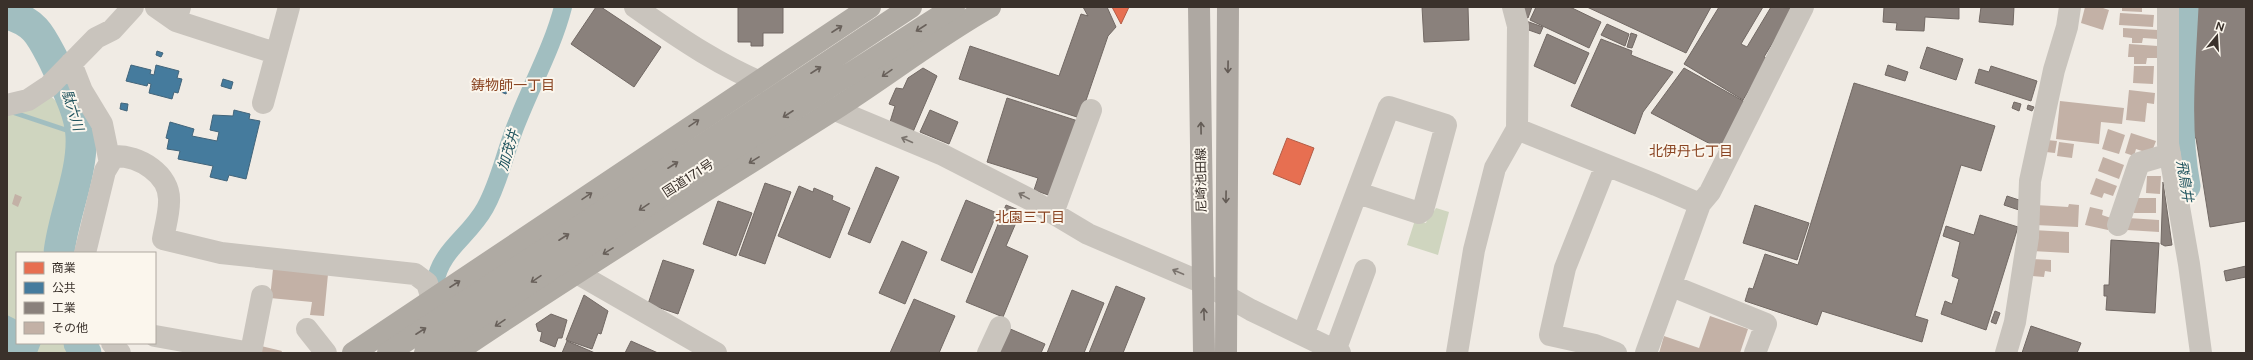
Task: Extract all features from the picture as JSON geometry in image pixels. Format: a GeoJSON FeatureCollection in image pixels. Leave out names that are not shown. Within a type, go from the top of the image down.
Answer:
{"type":"FeatureCollection","features":[{"type":"Feature","properties":{"kind":"highway"},"geometry":{"type":"LineString","coordinates":[[354,353],[757,81],[870,7]]}},
{"type":"Feature","properties":{"kind":"highway","name":"国道171号"},"geometry":{"type":"LineString","coordinates":[[388,353],[911,7]]}},
{"type":"Feature","properties":{"kind":"highway","name":"国道171号"},"geometry":{"type":"LineString","coordinates":[[425,353],[708,165],[954,7]]}},
{"type":"Feature","properties":{"kind":"highway"},"geometry":{"type":"LineString","coordinates":[[455,353],[575,272],[834,109],[949,31],[990,7]]}},
{"type":"Feature","properties":{"kind":"main road","name":"尼崎池田線"},"geometry":{"type":"LineString","coordinates":[[1199,7],[1204,353]]}},
{"type":"Feature","properties":{"kind":"main road","name":"尼崎池田線"},"geometry":{"type":"LineString","coordinates":[[1226,353],[1225,296],[1228,7]]}},
{"type":"Feature","properties":{"kind":"street"},"geometry":{"type":"LineString","coordinates":[[7,104],[28,100],[64,70],[96,38],[112,30],[133,7]]}},
{"type":"Feature","properties":{"kind":"street"},"geometry":{"type":"LineString","coordinates":[[156,7],[178,14],[275,53]]}},
{"type":"Feature","properties":{"kind":"street"},"geometry":{"type":"LineString","coordinates":[[262,103],[289,7]]}},
{"type":"Feature","properties":{"kind":"street"},"geometry":{"type":"LineString","coordinates":[[635,7],[712,58],[757,81],[834,109],[941,154],[992,179],[1088,234],[1203,282],[1225,296],[1338,352],[1364,270]]}},
{"type":"Feature","properties":{"kind":"street"},"geometry":{"type":"LineString","coordinates":[[1457,353],[1474,250],[1495,168],[1517,129],[1518,26],[1513,7]]}},
{"type":"Feature","properties":{"kind":"street"},"geometry":{"type":"LineString","coordinates":[[1646,353],[1672,286],[1700,204],[1710,192],[1804,7]]}},
{"type":"Feature","properties":{"kind":"street"},"geometry":{"type":"LineString","coordinates":[[2006,353],[2015,322],[2028,237],[2030,181],[2054,70],[2067,27],[2070,7]]}},
{"type":"Feature","properties":{"kind":"street"},"geometry":{"type":"LineString","coordinates":[[2168,7],[2170,154],[2189,264],[2201,353]]}},
{"type":"Feature","properties":{"kind":"street"},"geometry":{"type":"LineString","coordinates":[[64,70],[82,92],[102,124],[110,163]]}},
{"type":"Feature","properties":{"kind":"street"},"geometry":{"type":"LineString","coordinates":[[1303,335],[1358,193],[1389,107],[1446,125],[1423,210],[1419,213],[1358,193]]}},
{"type":"Feature","properties":{"kind":"street"},"geometry":{"type":"LineString","coordinates":[[1053,214],[1091,121]]}},
{"type":"Feature","properties":{"kind":"street"},"geometry":{"type":"LineString","coordinates":[[1517,129],[1700,204]]}},
{"type":"Feature","properties":{"kind":"street"},"geometry":{"type":"LineString","coordinates":[[2118,212],[2139,163],[2170,154]]}},
{"type":"Feature","properties":{"kind":"street"},"geometry":{"type":"LineString","coordinates":[[85,252],[105,170],[114,156],[126,156],[153,168],[163,179],[170,201],[163,239],[221,253],[415,274],[427,283],[432,299]]}},
{"type":"Feature","properties":{"kind":"street"},"geometry":{"type":"LineString","coordinates":[[1606,165],[1565,268],[1550,334],[1595,345],[1616,353]]}},
{"type":"Feature","properties":{"kind":"street"},"geometry":{"type":"LineString","coordinates":[[575,272],[716,353]]}},
{"type":"Feature","properties":{"kind":"street"},"geometry":{"type":"LineString","coordinates":[[1672,286],[1766,324],[1755,353]]}},
{"type":"Feature","properties":{"kind":"street"},"geometry":{"type":"LineString","coordinates":[[156,336],[251,352],[262,296]]}},
{"type":"Feature","properties":{"kind":"street"},"geometry":{"type":"LineString","coordinates":[[988,353],[1000,327]]}},
{"type":"Feature","properties":{"kind":"street"},"geometry":{"type":"LineString","coordinates":[[308,329],[326,353]]}},
{"type":"Feature","properties":{"kind":"green space"},"geometry":{"type":"Polygon","coordinates":[[[47,93],[64,108],[70,139],[64,201],[43,252],[16,252],[16,344],[70,344],[75,353],[7,353],[7,108],[47,93]]]}},
{"type":"Feature","properties":{"kind":"green space"},"geometry":{"type":"Polygon","coordinates":[[[1436,208],[1449,212],[1438,255],[1407,245],[1415,220],[1426,223],[1430,210],[1434,211],[1436,208]]]}},
{"type":"Feature","properties":{"kind":"water"},"geometry":{"type":"Polygon","coordinates":[[[7,315],[16,320],[16,344],[41,344],[37,353],[7,353],[7,315]]]}},
{"type":"Feature","properties":{"kind":"building: 商業"},"geometry":{"type":"Polygon","coordinates":[[[1112,7],[1129,7],[1121,24],[1112,7]]]}},
{"type":"Feature","properties":{"kind":"building: 商業"},"geometry":{"type":"Polygon","coordinates":[[[1287,138],[1314,148],[1300,185],[1273,174],[1287,138]]]}},
{"type":"Feature","properties":{"kind":"building: 公共"},"geometry":{"type":"Polygon","coordinates":[[[157,51],[163,53],[161,57],[156,55],[157,51]]]}},
{"type":"Feature","properties":{"kind":"building: 公共"},"geometry":{"type":"Polygon","coordinates":[[[131,65],[151,70],[150,74],[154,75],[156,65],[179,71],[177,78],[182,79],[178,93],[174,92],[172,99],[149,93],[151,84],[148,83],[147,86],[126,81],[131,65]]]}},
{"type":"Feature","properties":{"kind":"building: 公共"},"geometry":{"type":"Polygon","coordinates":[[[223,79],[233,82],[231,89],[221,86],[223,79]]]}},
{"type":"Feature","properties":{"kind":"building: 公共"},"geometry":{"type":"Polygon","coordinates":[[[499,82],[509,86],[506,94],[496,90],[499,82]]]}},
{"type":"Feature","properties":{"kind":"building: 公共"},"geometry":{"type":"Polygon","coordinates":[[[121,103],[128,104],[127,111],[120,109],[121,103]]]}},
{"type":"Feature","properties":{"kind":"building: 公共"},"geometry":{"type":"Polygon","coordinates":[[[234,110],[250,114],[249,119],[260,121],[246,179],[229,175],[227,181],[210,177],[213,166],[178,159],[180,151],[167,149],[169,139],[166,138],[170,122],[194,129],[192,136],[217,141],[219,132],[210,130],[213,115],[233,116],[234,110]]]}},
{"type":"Feature","properties":{"kind":"building: 工業"},"geometry":{"type":"Polygon","coordinates":[[[596,7],[601,7],[661,47],[634,87],[571,44],[596,7]]]}},
{"type":"Feature","properties":{"kind":"building: 工業"},"geometry":{"type":"Polygon","coordinates":[[[738,7],[783,7],[783,33],[763,33],[763,46],[751,46],[751,42],[738,42],[738,7]]]}},
{"type":"Feature","properties":{"kind":"building: 工業"},"geometry":{"type":"Polygon","coordinates":[[[1083,7],[1107,7],[1116,27],[1108,36],[1080,118],[959,79],[970,46],[1059,76],[1081,14],[1088,16],[1083,7]]]}},
{"type":"Feature","properties":{"kind":"building: 工業"},"geometry":{"type":"Polygon","coordinates":[[[1422,7],[1468,7],[1469,40],[1424,42],[1422,7]]]}},
{"type":"Feature","properties":{"kind":"building: 工業"},"geometry":{"type":"Polygon","coordinates":[[[1521,7],[1532,7],[1528,18],[1523,16],[1521,7]]]}},
{"type":"Feature","properties":{"kind":"building: 工業"},"geometry":{"type":"Polygon","coordinates":[[[1536,7],[1570,7],[1601,22],[1589,48],[1530,20],[1536,7]]]}},
{"type":"Feature","properties":{"kind":"building: 工業"},"geometry":{"type":"Polygon","coordinates":[[[1587,7],[1711,7],[1686,53],[1587,7]]]}},
{"type":"Feature","properties":{"kind":"building: 工業"},"geometry":{"type":"Polygon","coordinates":[[[1719,7],[1763,7],[1741,44],[1747,47],[1771,7],[1794,8],[1764,57],[1768,59],[1743,100],[1684,64],[1719,7]]]}},
{"type":"Feature","properties":{"kind":"building: 工業"},"geometry":{"type":"Polygon","coordinates":[[[1884,7],[1959,7],[1959,19],[1925,17],[1924,31],[1896,30],[1897,23],[1883,22],[1884,7]]]}},
{"type":"Feature","properties":{"kind":"building: 工業"},"geometry":{"type":"Polygon","coordinates":[[[1981,7],[2014,7],[2013,25],[1979,22],[1981,7]]]}},
{"type":"Feature","properties":{"kind":"building: 工業"},"geometry":{"type":"Polygon","coordinates":[[[2194,7],[2246,7],[2246,221],[2210,227],[2196,138],[2193,137],[2194,7]]]}},
{"type":"Feature","properties":{"kind":"building: 工業"},"geometry":{"type":"Polygon","coordinates":[[[1526,21],[1543,27],[1540,34],[1523,28],[1526,21]]]}},
{"type":"Feature","properties":{"kind":"building: 工業"},"geometry":{"type":"Polygon","coordinates":[[[1607,24],[1629,34],[1625,46],[1601,35],[1607,24]]]}},
{"type":"Feature","properties":{"kind":"building: 工業"},"geometry":{"type":"Polygon","coordinates":[[[1631,33],[1637,35],[1632,48],[1627,47],[1631,33]]]}},
{"type":"Feature","properties":{"kind":"building: 工業"},"geometry":{"type":"Polygon","coordinates":[[[1547,34],[1589,53],[1575,84],[1534,66],[1547,34]]]}},
{"type":"Feature","properties":{"kind":"building: 工業"},"geometry":{"type":"Polygon","coordinates":[[[1601,39],[1632,51],[1631,55],[1673,72],[1643,112],[1635,134],[1571,106],[1601,39]]]}},
{"type":"Feature","properties":{"kind":"building: 工業"},"geometry":{"type":"Polygon","coordinates":[[[1927,47],[1963,59],[1956,80],[1920,68],[1927,47]]]}},
{"type":"Feature","properties":{"kind":"building: 工業"},"geometry":{"type":"Polygon","coordinates":[[[1888,65],[1908,72],[1905,81],[1885,75],[1888,65]]]}},
{"type":"Feature","properties":{"kind":"building: 工業"},"geometry":{"type":"Polygon","coordinates":[[[1991,66],[2037,81],[2031,101],[1975,83],[1979,69],[1989,72],[1991,66]]]}},
{"type":"Feature","properties":{"kind":"building: 工業"},"geometry":{"type":"Polygon","coordinates":[[[923,68],[937,76],[913,132],[890,122],[895,106],[889,104],[896,88],[903,89],[908,78],[923,68]]]}},
{"type":"Feature","properties":{"kind":"building: 工業"},"geometry":{"type":"Polygon","coordinates":[[[1684,68],[1745,102],[1720,149],[1651,113],[1684,68]]]}},
{"type":"Feature","properties":{"kind":"building: 工業"},"geometry":{"type":"Polygon","coordinates":[[[1854,83],[1995,126],[1981,171],[1961,165],[1915,316],[1928,320],[1922,342],[1822,311],[1817,325],[1745,301],[1749,288],[1753,289],[1765,254],[1798,265],[1854,83]]]}},
{"type":"Feature","properties":{"kind":"building: 工業"},"geometry":{"type":"Polygon","coordinates":[[[1007,98],[1078,121],[1054,197],[1034,190],[1038,178],[987,162],[1007,98]]]}},
{"type":"Feature","properties":{"kind":"building: 工業"},"geometry":{"type":"Polygon","coordinates":[[[2014,102],[2021,104],[2019,111],[2012,108],[2014,102]]]}},
{"type":"Feature","properties":{"kind":"building: 工業"},"geometry":{"type":"Polygon","coordinates":[[[2028,105],[2034,107],[2032,111],[2027,109],[2028,105]]]}},
{"type":"Feature","properties":{"kind":"building: 工業"},"geometry":{"type":"Polygon","coordinates":[[[930,110],[958,122],[949,144],[920,132],[930,110]]]}},
{"type":"Feature","properties":{"kind":"building: 工業"},"geometry":{"type":"Polygon","coordinates":[[[876,167],[899,177],[870,243],[848,234],[876,167]]]}},
{"type":"Feature","properties":{"kind":"building: 工業"},"geometry":{"type":"Polygon","coordinates":[[[2163,182],[2172,245],[2165,246],[2161,244],[2163,182]]]}},
{"type":"Feature","properties":{"kind":"building: 工業"},"geometry":{"type":"Polygon","coordinates":[[[765,183],[791,192],[765,264],[739,255],[765,183]]]}},
{"type":"Feature","properties":{"kind":"building: 工業"},"geometry":{"type":"Polygon","coordinates":[[[799,186],[813,192],[814,188],[833,196],[832,200],[850,208],[830,258],[778,236],[799,186]]]}},
{"type":"Feature","properties":{"kind":"building: 工業"},"geometry":{"type":"Polygon","coordinates":[[[2007,196],[2022,201],[2019,210],[2004,205],[2007,196]]]}},
{"type":"Feature","properties":{"kind":"building: 工業"},"geometry":{"type":"Polygon","coordinates":[[[966,200],[997,213],[972,273],[941,260],[966,200]]]}},
{"type":"Feature","properties":{"kind":"building: 工業"},"geometry":{"type":"Polygon","coordinates":[[[718,201],[752,213],[736,256],[703,244],[718,201]]]}},
{"type":"Feature","properties":{"kind":"building: 工業"},"geometry":{"type":"Polygon","coordinates":[[[1006,205],[1021,211],[1006,246],[1028,256],[1003,317],[966,302],[1006,205]]]}},
{"type":"Feature","properties":{"kind":"building: 工業"},"geometry":{"type":"Polygon","coordinates":[[[1755,205],[1809,223],[1797,260],[1743,243],[1755,205]]]}},
{"type":"Feature","properties":{"kind":"building: 工業"},"geometry":{"type":"Polygon","coordinates":[[[1980,215],[2018,227],[1986,330],[1941,314],[1945,301],[1952,304],[1959,279],[1952,276],[1960,242],[1943,236],[1946,226],[1974,235],[1980,215]]]}},
{"type":"Feature","properties":{"kind":"building: 工業"},"geometry":{"type":"Polygon","coordinates":[[[2111,240],[2159,243],[2155,313],[2106,310],[2107,296],[2104,296],[2104,285],[2109,285],[2111,240]]]}},
{"type":"Feature","properties":{"kind":"building: 工業"},"geometry":{"type":"Polygon","coordinates":[[[902,241],[927,252],[905,304],[879,293],[902,241]]]}},
{"type":"Feature","properties":{"kind":"building: 工業"},"geometry":{"type":"Polygon","coordinates":[[[663,260],[694,270],[678,314],[648,304],[663,260]]]}},
{"type":"Feature","properties":{"kind":"building: 工業"},"geometry":{"type":"Polygon","coordinates":[[[2246,266],[2246,277],[2226,281],[2224,271],[2246,266]]]}},
{"type":"Feature","properties":{"kind":"building: 工業"},"geometry":{"type":"Polygon","coordinates":[[[1116,286],[1145,298],[1123,353],[1089,353],[1116,286]]]}},
{"type":"Feature","properties":{"kind":"building: 工業"},"geometry":{"type":"Polygon","coordinates":[[[1072,290],[1104,303],[1084,353],[1047,353],[1072,290]]]}},
{"type":"Feature","properties":{"kind":"building: 工業"},"geometry":{"type":"Polygon","coordinates":[[[584,295],[608,311],[601,334],[598,333],[592,349],[566,340],[584,295]]]}},
{"type":"Feature","properties":{"kind":"building: 工業"},"geometry":{"type":"Polygon","coordinates":[[[914,299],[955,316],[939,353],[890,353],[914,299]]]}},
{"type":"Feature","properties":{"kind":"building: 工業"},"geometry":{"type":"Polygon","coordinates":[[[1995,311],[2000,313],[1996,324],[1991,322],[1995,311]]]}},
{"type":"Feature","properties":{"kind":"building: 工業"},"geometry":{"type":"Polygon","coordinates":[[[551,314],[567,320],[562,338],[558,338],[555,347],[540,341],[542,332],[538,331],[536,324],[551,314]]]}},
{"type":"Feature","properties":{"kind":"building: 工業"},"geometry":{"type":"Polygon","coordinates":[[[2031,326],[2081,343],[2077,353],[2022,353],[2031,326]]]}},
{"type":"Feature","properties":{"kind":"building: 工業"},"geometry":{"type":"Polygon","coordinates":[[[1008,328],[1045,344],[1041,353],[998,353],[1008,328]]]}},
{"type":"Feature","properties":{"kind":"building: 工業"},"geometry":{"type":"Polygon","coordinates":[[[567,341],[595,353],[562,353],[567,341]]]}},
{"type":"Feature","properties":{"kind":"building: 工業"},"geometry":{"type":"Polygon","coordinates":[[[631,341],[658,353],[625,353],[631,341]]]}},
{"type":"Feature","properties":{"kind":"building: その他"},"geometry":{"type":"Polygon","coordinates":[[[2085,7],[2100,7],[2109,10],[2103,30],[2081,23],[2085,7]]]}},
{"type":"Feature","properties":{"kind":"building: その他"},"geometry":{"type":"Polygon","coordinates":[[[2122,7],[2142,7],[2142,12],[2122,11],[2122,7]]]}},
{"type":"Feature","properties":{"kind":"building: その他"},"geometry":{"type":"Polygon","coordinates":[[[2120,13],[2154,15],[2153,27],[2119,25],[2120,13]]]}},
{"type":"Feature","properties":{"kind":"building: その他"},"geometry":{"type":"Polygon","coordinates":[[[2123,28],[2158,30],[2158,39],[2143,38],[2142,43],[2132,43],[2132,38],[2123,37],[2123,28]]]}},
{"type":"Feature","properties":{"kind":"building: その他"},"geometry":{"type":"Polygon","coordinates":[[[2129,44],[2158,46],[2158,58],[2147,58],[2146,64],[2134,64],[2134,57],[2128,57],[2129,44]]]}},
{"type":"Feature","properties":{"kind":"building: その他"},"geometry":{"type":"Polygon","coordinates":[[[2134,66],[2154,66],[2153,84],[2133,83],[2134,66]]]}},
{"type":"Feature","properties":{"kind":"building: その他"},"geometry":{"type":"Polygon","coordinates":[[[2129,90],[2155,93],[2154,104],[2147,103],[2145,122],[2126,120],[2129,90]]]}},
{"type":"Feature","properties":{"kind":"building: その他"},"geometry":{"type":"Polygon","coordinates":[[[2060,101],[2124,108],[2122,124],[2101,122],[2099,144],[2056,139],[2060,101]]]}},
{"type":"Feature","properties":{"kind":"building: その他"},"geometry":{"type":"Polygon","coordinates":[[[2108,129],[2125,135],[2119,154],[2102,149],[2108,129]]]}},
{"type":"Feature","properties":{"kind":"building: その他"},"geometry":{"type":"Polygon","coordinates":[[[2131,133],[2156,141],[2151,154],[2136,149],[2134,156],[2125,153],[2131,133]]]}},
{"type":"Feature","properties":{"kind":"building: その他"},"geometry":{"type":"Polygon","coordinates":[[[2047,140],[2057,141],[2055,153],[2046,152],[2047,140]]]}},
{"type":"Feature","properties":{"kind":"building: その他"},"geometry":{"type":"Polygon","coordinates":[[[2059,142],[2074,144],[2072,158],[2057,156],[2059,142]]]}},
{"type":"Feature","properties":{"kind":"building: その他"},"geometry":{"type":"Polygon","coordinates":[[[2103,157],[2124,165],[2119,179],[2098,171],[2103,157]]]}},
{"type":"Feature","properties":{"kind":"building: その他"},"geometry":{"type":"Polygon","coordinates":[[[2147,176],[2161,176],[2160,194],[2146,193],[2147,176]]]}},
{"type":"Feature","properties":{"kind":"building: その他"},"geometry":{"type":"Polygon","coordinates":[[[2096,178],[2117,186],[2113,196],[2104,193],[2102,198],[2090,194],[2096,178]]]}},
{"type":"Feature","properties":{"kind":"building: その他"},"geometry":{"type":"Polygon","coordinates":[[[15,194],[22,197],[18,207],[12,204],[15,194]]]}},
{"type":"Feature","properties":{"kind":"building: その他"},"geometry":{"type":"Polygon","coordinates":[[[2134,198],[2156,198],[2156,213],[2134,213],[2134,198]]]}},
{"type":"Feature","properties":{"kind":"building: その他"},"geometry":{"type":"Polygon","coordinates":[[[2069,204],[2079,205],[2078,227],[2035,225],[2036,205],[2068,207],[2069,204]]]}},
{"type":"Feature","properties":{"kind":"building: その他"},"geometry":{"type":"Polygon","coordinates":[[[2090,207],[2103,210],[2102,215],[2111,218],[2108,230],[2085,225],[2090,207]]]}},
{"type":"Feature","properties":{"kind":"building: その他"},"geometry":{"type":"Polygon","coordinates":[[[2128,218],[2159,220],[2159,232],[2127,230],[2128,218]]]}},
{"type":"Feature","properties":{"kind":"building: その他"},"geometry":{"type":"Polygon","coordinates":[[[2033,230],[2069,232],[2069,253],[2032,251],[2033,230]]]}},
{"type":"Feature","properties":{"kind":"building: その他"},"geometry":{"type":"Polygon","coordinates":[[[2032,259],[2051,260],[2051,272],[2045,271],[2044,277],[2031,276],[2032,259]]]}},
{"type":"Feature","properties":{"kind":"building: その他"},"geometry":{"type":"Polygon","coordinates":[[[273,269],[328,274],[324,316],[310,315],[312,302],[270,298],[273,269]]]}},
{"type":"Feature","properties":{"kind":"building: その他"},"geometry":{"type":"Polygon","coordinates":[[[1710,316],[1748,329],[1740,353],[1659,353],[1664,336],[1699,348],[1710,316]]]}},
{"type":"Feature","properties":{"kind":"building: その他"},"geometry":{"type":"Polygon","coordinates":[[[261,346],[282,351],[281,353],[259,353],[261,346]]]}},
{"type":"Feature","properties":{"kind":"waterway","name":"加茂井"},"geometry":{"type":"LineString","coordinates":[[435,283],[438,271],[443,261],[479,218],[485,208],[499,175],[524,106],[554,36],[563,7]]}},
{"type":"Feature","properties":{"kind":"waterway","name":"飛鳥井"},"geometry":{"type":"LineString","coordinates":[[2183,7],[2179,74],[2179,119],[2185,186]]}},
{"type":"Feature","properties":{"kind":"waterway","name":"駄六川"},"geometry":{"type":"LineString","coordinates":[[7,14],[25,21],[41,37],[71,97],[78,117],[81,136],[79,165],[64,224],[59,252]]}},
{"type":"Feature","properties":{"kind":"waterway"},"geometry":{"type":"LineString","coordinates":[[12,112],[81,135]]}},
{"type":"Feature","properties":{"kind":"waterway","name":"駄六川"},"geometry":{"type":"LineString","coordinates":[[80,344],[86,353]]}},
{"type":"Feature","properties":{"kind":"district","name":"鋳物師一丁目"},"geometry":{"type":"Point","coordinates":[513,85]}},
{"type":"Feature","properties":{"kind":"district","name":"北伊丹七丁目"},"geometry":{"type":"Point","coordinates":[1691,151]}},
{"type":"Feature","properties":{"kind":"district","name":"北園三丁目"},"geometry":{"type":"Point","coordinates":[1030,217]}}]}
